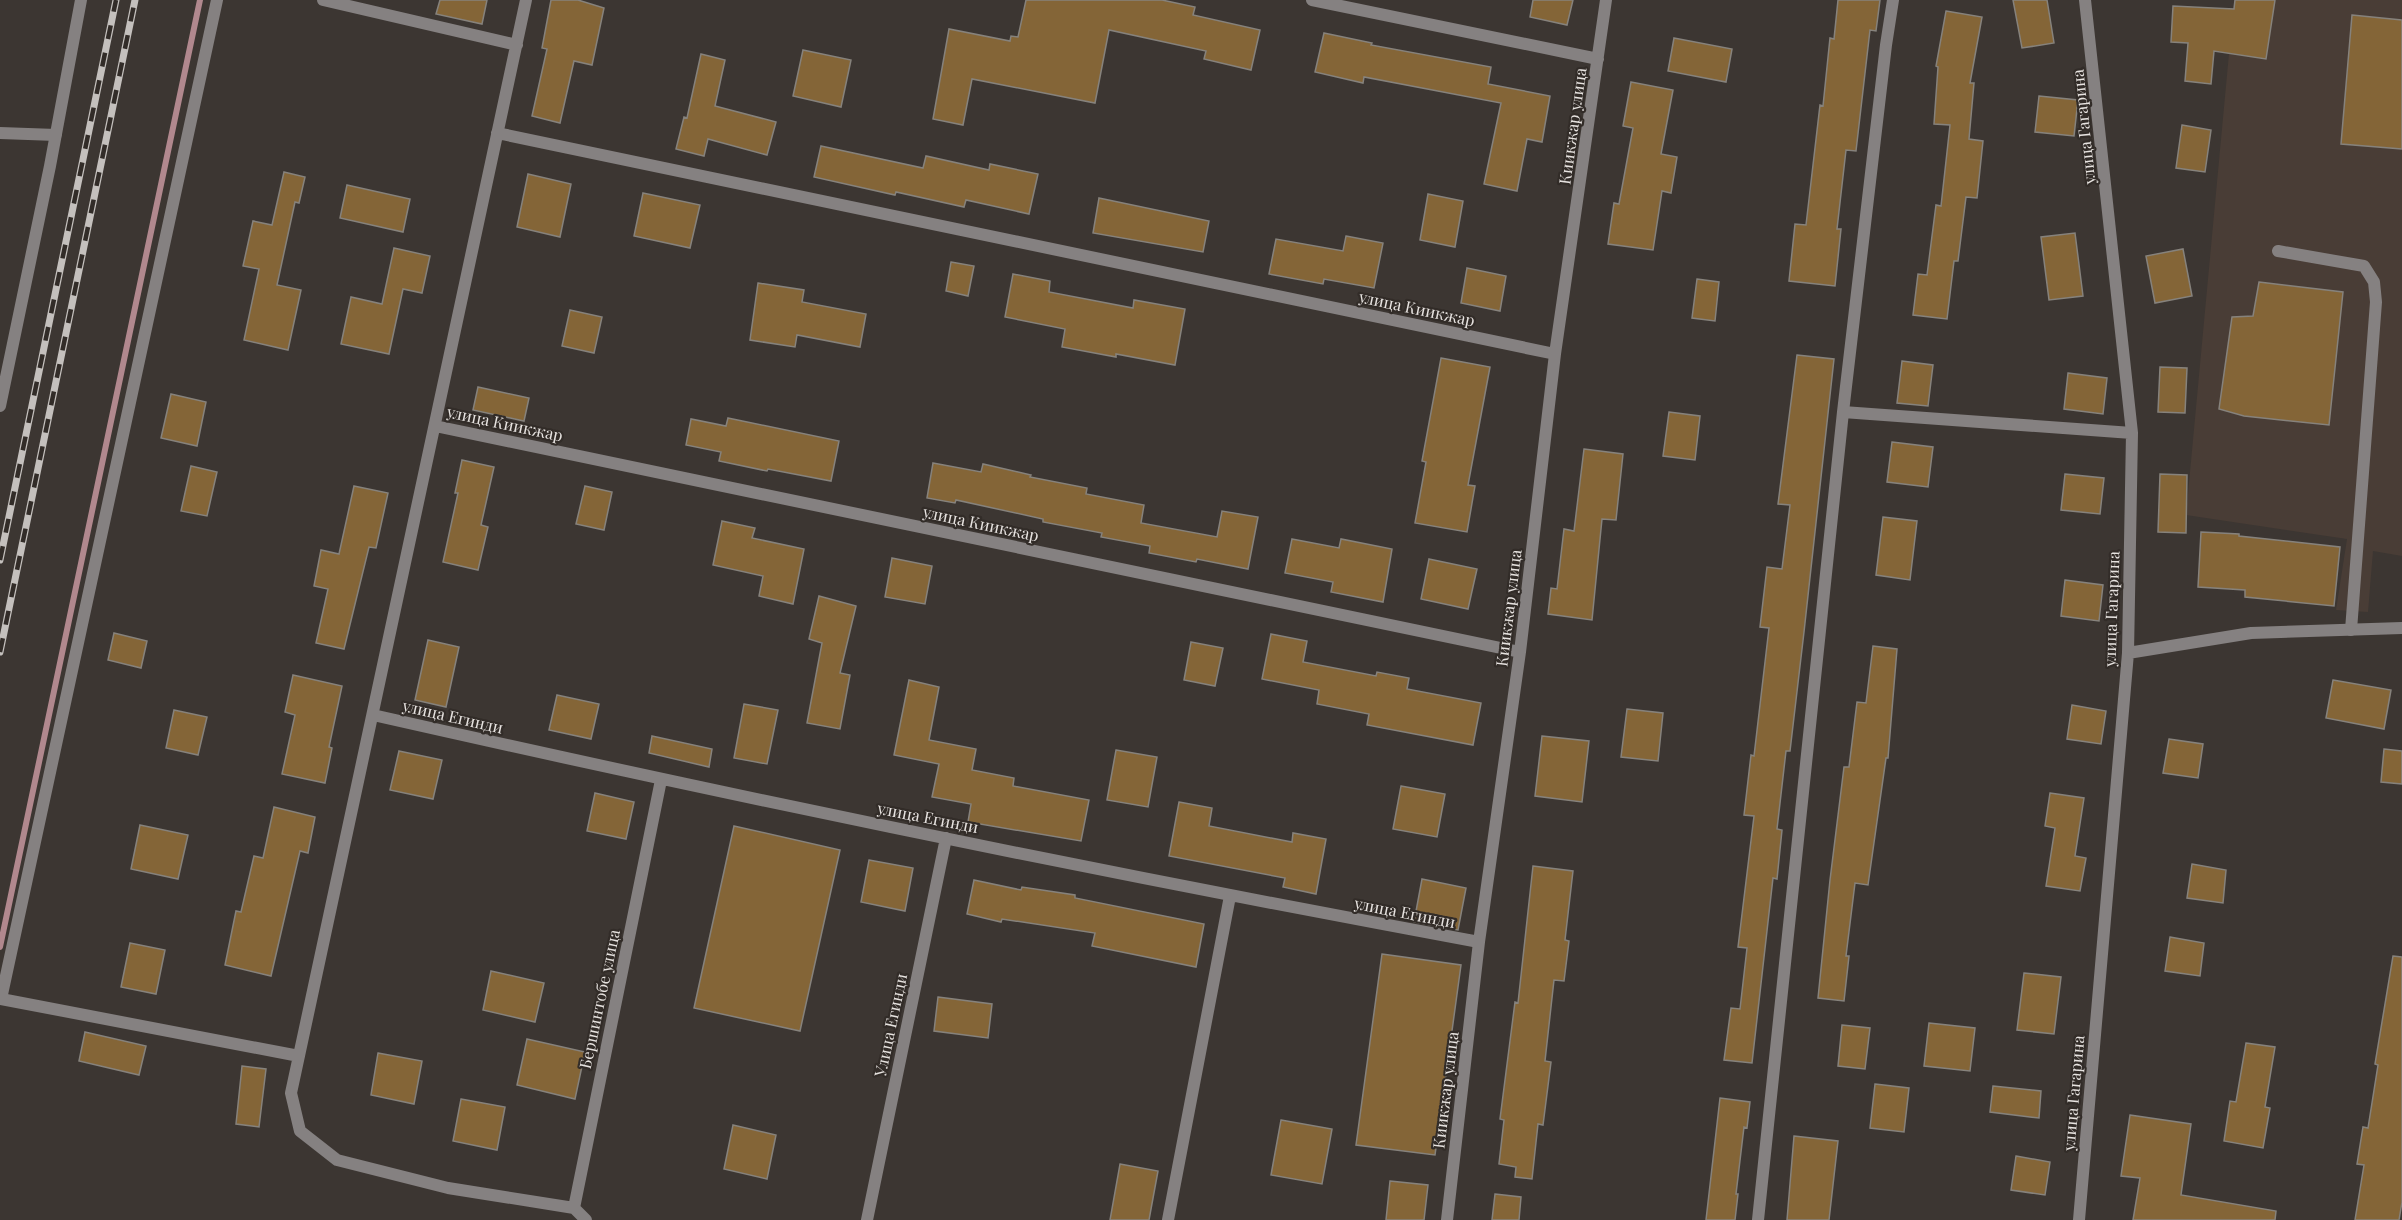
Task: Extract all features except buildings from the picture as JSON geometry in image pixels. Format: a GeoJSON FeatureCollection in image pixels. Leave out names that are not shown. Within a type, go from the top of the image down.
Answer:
{"type":"FeatureCollection","features":[{"type":"Feature","properties":{"kind":"street"},"geometry":{"type":"LineString","coordinates":[[0,406],[56,135],[81,0]]}},
{"type":"Feature","properties":{"kind":"street"},"geometry":{"type":"LineString","coordinates":[[217,0],[1,999],[299,1056]]}},
{"type":"Feature","properties":{"kind":"street"},"geometry":{"type":"LineString","coordinates":[[323,0],[517,45]]}},
{"type":"Feature","properties":{"kind":"street"},"geometry":{"type":"LineString","coordinates":[[526,0],[291,1093],[300,1131],[337,1160],[448,1188],[574,1208],[586,1220]]}},
{"type":"Feature","properties":{"kind":"street"},"geometry":{"type":"LineString","coordinates":[[1312,0],[1598,59]]}},
{"type":"Feature","properties":{"kind":"street","name":"Киикжар улица"},"geometry":{"type":"LineString","coordinates":[[1447,1220],[1479,942],[1520,652],[1555,354],[1606,0]]}},
{"type":"Feature","properties":{"kind":"street"},"geometry":{"type":"LineString","coordinates":[[1758,1220],[1843,412],[1893,0]]}},
{"type":"Feature","properties":{"kind":"street","name":"улица Гагарина"},"geometry":{"type":"LineString","coordinates":[[2079,1220],[2128,653],[2132,433],[2085,0]]}},
{"type":"Feature","properties":{"kind":"street"},"geometry":{"type":"LineString","coordinates":[[0,133],[56,135]]}},
{"type":"Feature","properties":{"kind":"street","name":"улица Киикжар"},"geometry":{"type":"LineString","coordinates":[[498,134],[1555,354]]}},
{"type":"Feature","properties":{"kind":"street"},"geometry":{"type":"LineString","coordinates":[[2278,251],[2364,266],[2374,282],[2376,302],[2351,630]]}},
{"type":"Feature","properties":{"kind":"street"},"geometry":{"type":"LineString","coordinates":[[1843,412],[2132,433]]}},
{"type":"Feature","properties":{"kind":"street","name":"улица Киикжар"},"geometry":{"type":"LineString","coordinates":[[435,426],[1520,652]]}},
{"type":"Feature","properties":{"kind":"street"},"geometry":{"type":"LineString","coordinates":[[2128,653],[2251,633],[2402,628]]}},
{"type":"Feature","properties":{"kind":"street","name":"улица Егинди"},"geometry":{"type":"LineString","coordinates":[[373,715],[661,780],[1230,896],[1479,942]]}},
{"type":"Feature","properties":{"kind":"street","name":"Бершинтобе улица"},"geometry":{"type":"LineString","coordinates":[[574,1208],[661,780]]}},
{"type":"Feature","properties":{"kind":"street","name":"Улица Егинди"},"geometry":{"type":"LineString","coordinates":[[867,1220],[946,838]]}},
{"type":"Feature","properties":{"kind":"street"},"geometry":{"type":"LineString","coordinates":[[1168,1220],[1230,896]]}},
{"type":"Feature","properties":{"kind":"shaded area"},"geometry":{"type":"Polygon","coordinates":[[[2234,0],[2402,0],[2402,556],[2373,551],[2368,612],[2336,610],[2347,539],[2186,515],[2234,0]]]}},
{"type":"Feature","properties":{"kind":"waterway"},"geometry":{"type":"LineString","coordinates":[[0,947],[200,0]]}},
{"type":"Feature","properties":{"kind":"railway"},"geometry":{"type":"LineString","coordinates":[[0,560],[116,0]]}},
{"type":"Feature","properties":{"kind":"railway"},"geometry":{"type":"LineString","coordinates":[[0,652],[135,0]]}}]}
